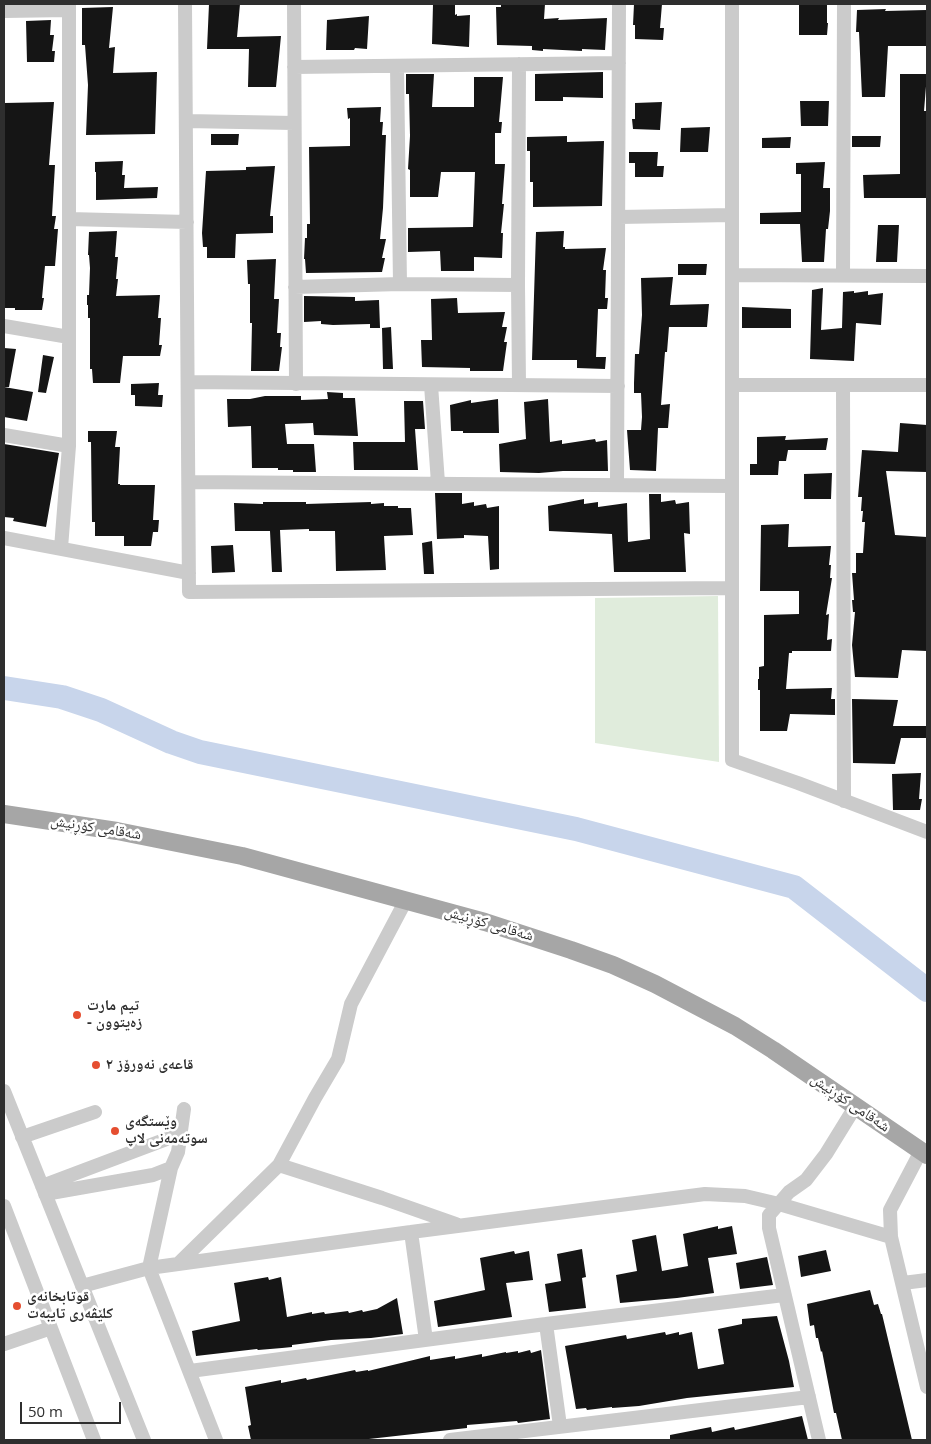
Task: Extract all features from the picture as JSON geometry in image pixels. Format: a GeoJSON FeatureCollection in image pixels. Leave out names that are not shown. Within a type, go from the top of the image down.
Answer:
{"type":"FeatureCollection","features":[{"type":"Feature","properties":{"kind":"main road","name":"شەقامی کۆڕنیش"},"geometry":{"type":"LineString","coordinates":[[4,814],[117,831],[242,856],[406,900],[537,938],[614,965],[735,1026],[774,1050],[924,1153]]}},
{"type":"Feature","properties":{"kind":"street"},"geometry":{"type":"LineString","coordinates":[[186,4],[189,592],[731,588]]}},
{"type":"Feature","properties":{"kind":"street"},"geometry":{"type":"LineString","coordinates":[[294,4],[296,384]]}},
{"type":"Feature","properties":{"kind":"street"},"geometry":{"type":"LineString","coordinates":[[618,485],[620,4]]}},
{"type":"Feature","properties":{"kind":"street"},"geometry":{"type":"LineString","coordinates":[[732,4],[732,760],[927,832]]}},
{"type":"Feature","properties":{"kind":"street"},"geometry":{"type":"LineString","coordinates":[[843,275],[844,4]]}},
{"type":"Feature","properties":{"kind":"street"},"geometry":{"type":"LineString","coordinates":[[4,11],[69,7],[70,446],[61,548]]}},
{"type":"Feature","properties":{"kind":"street"},"geometry":{"type":"LineString","coordinates":[[294,66],[619,63]]}},
{"type":"Feature","properties":{"kind":"street"},"geometry":{"type":"LineString","coordinates":[[518,64],[519,385]]}},
{"type":"Feature","properties":{"kind":"street"},"geometry":{"type":"LineString","coordinates":[[397,66],[400,284]]}},
{"type":"Feature","properties":{"kind":"street"},"geometry":{"type":"LineString","coordinates":[[186,121],[294,123]]}},
{"type":"Feature","properties":{"kind":"street"},"geometry":{"type":"LineString","coordinates":[[619,216],[732,215]]}},
{"type":"Feature","properties":{"kind":"street"},"geometry":{"type":"LineString","coordinates":[[69,219],[187,222]]}},
{"type":"Feature","properties":{"kind":"street"},"geometry":{"type":"LineString","coordinates":[[732,275],[927,276]]}},
{"type":"Feature","properties":{"kind":"street"},"geometry":{"type":"LineString","coordinates":[[295,288],[400,284],[518,285]]}},
{"type":"Feature","properties":{"kind":"street"},"geometry":{"type":"LineString","coordinates":[[4,326],[69,337]]}},
{"type":"Feature","properties":{"kind":"street"},"geometry":{"type":"LineString","coordinates":[[188,382],[618,386]]}},
{"type":"Feature","properties":{"kind":"street"},"geometry":{"type":"LineString","coordinates":[[431,385],[438,483]]}},
{"type":"Feature","properties":{"kind":"street"},"geometry":{"type":"LineString","coordinates":[[843,385],[844,801]]}},
{"type":"Feature","properties":{"kind":"street"},"geometry":{"type":"LineString","coordinates":[[732,386],[927,385]]}},
{"type":"Feature","properties":{"kind":"street"},"geometry":{"type":"LineString","coordinates":[[4,435],[70,446]]}},
{"type":"Feature","properties":{"kind":"street"},"geometry":{"type":"LineString","coordinates":[[189,482],[731,486]]}},
{"type":"Feature","properties":{"kind":"street"},"geometry":{"type":"LineString","coordinates":[[4,538],[189,573]]}},
{"type":"Feature","properties":{"kind":"street"},"geometry":{"type":"LineString","coordinates":[[178,1264],[279,1165],[338,1059],[351,1004],[406,900]]}},
{"type":"Feature","properties":{"kind":"street"},"geometry":{"type":"LineString","coordinates":[[4,1091],[144,1440]]}},
{"type":"Feature","properties":{"kind":"street"},"geometry":{"type":"LineString","coordinates":[[819,1440],[769,1228],[769,1215],[789,1192],[806,1180],[826,1154],[855,1107]]}},
{"type":"Feature","properties":{"kind":"street"},"geometry":{"type":"LineString","coordinates":[[184,1110],[178,1152],[171,1168],[149,1268],[156,1291],[190,1371],[216,1440]]}},
{"type":"Feature","properties":{"kind":"street"},"geometry":{"type":"LineString","coordinates":[[22,1137],[95,1112]]}},
{"type":"Feature","properties":{"kind":"street"},"geometry":{"type":"LineString","coordinates":[[43,1190],[180,1134]]}},
{"type":"Feature","properties":{"kind":"street"},"geometry":{"type":"LineString","coordinates":[[924,1153],[890,1210],[891,1237],[927,1388]]}},
{"type":"Feature","properties":{"kind":"street"},"geometry":{"type":"LineString","coordinates":[[279,1165],[459,1225]]}},
{"type":"Feature","properties":{"kind":"street"},"geometry":{"type":"LineString","coordinates":[[43,1190],[153,1175],[171,1168]]}},
{"type":"Feature","properties":{"kind":"street"},"geometry":{"type":"LineString","coordinates":[[82,1286],[149,1268],[459,1225],[705,1194],[746,1196],[891,1237]]}},
{"type":"Feature","properties":{"kind":"street"},"geometry":{"type":"LineString","coordinates":[[4,1206],[94,1440]]}},
{"type":"Feature","properties":{"kind":"street"},"geometry":{"type":"LineString","coordinates":[[411,1232],[426,1340]]}},
{"type":"Feature","properties":{"kind":"street"},"geometry":{"type":"LineString","coordinates":[[903,1283],[927,1280]]}},
{"type":"Feature","properties":{"kind":"street"},"geometry":{"type":"LineString","coordinates":[[190,1371],[784,1295]]}},
{"type":"Feature","properties":{"kind":"street"},"geometry":{"type":"LineString","coordinates":[[546,1324],[560,1426]]}},
{"type":"Feature","properties":{"kind":"street"},"geometry":{"type":"LineString","coordinates":[[4,1344],[51,1328]]}},
{"type":"Feature","properties":{"kind":"street"},"geometry":{"type":"LineString","coordinates":[[450,1440],[808,1397]]}},
{"type":"Feature","properties":{"kind":"green space"},"geometry":{"type":"Polygon","coordinates":[[[718,596],[719,762],[595,743],[595,598],[718,596]]]}},
{"type":"Feature","properties":{"kind":"building"},"geometry":{"type":"Polygon","coordinates":[[[209,4],[240,4],[237,37],[281,36],[276,87],[248,87],[249,49],[207,49],[209,4]]]}},
{"type":"Feature","properties":{"kind":"building"},"geometry":{"type":"Polygon","coordinates":[[[433,4],[455,4],[455,15],[470,15],[469,47],[432,44],[433,4]]]}},
{"type":"Feature","properties":{"kind":"building"},"geometry":{"type":"Polygon","coordinates":[[[501,4],[545,4],[544,19],[607,18],[605,50],[543,49],[543,51],[532,50],[532,46],[497,45],[496,7],[501,7],[501,4]]]}},
{"type":"Feature","properties":{"kind":"building"},"geometry":{"type":"Polygon","coordinates":[[[634,4],[662,4],[660,28],[664,28],[663,40],[635,39],[635,25],[633,25],[634,4]]]}},
{"type":"Feature","properties":{"kind":"building"},"geometry":{"type":"Polygon","coordinates":[[[799,4],[827,4],[827,35],[799,35],[799,4]]]}},
{"type":"Feature","properties":{"kind":"building"},"geometry":{"type":"Polygon","coordinates":[[[113,7],[109,48],[115,47],[113,73],[157,72],[155,134],[86,135],[88,85],[85,45],[82,45],[82,8],[113,7]]]}},
{"type":"Feature","properties":{"kind":"building"},"geometry":{"type":"Polygon","coordinates":[[[886,9],[885,11],[927,10],[927,46],[888,46],[885,97],[862,97],[859,32],[856,32],[857,10],[886,9]]]}},
{"type":"Feature","properties":{"kind":"building"},"geometry":{"type":"Polygon","coordinates":[[[369,16],[367,49],[326,50],[327,20],[369,16]]]}},
{"type":"Feature","properties":{"kind":"building"},"geometry":{"type":"Polygon","coordinates":[[[51,20],[50,35],[54,35],[52,51],[55,51],[54,62],[27,62],[26,21],[51,20]]]}},
{"type":"Feature","properties":{"kind":"building"},"geometry":{"type":"Polygon","coordinates":[[[603,72],[603,98],[563,97],[563,101],[535,101],[535,74],[603,72]]]}},
{"type":"Feature","properties":{"kind":"building"},"geometry":{"type":"Polygon","coordinates":[[[406,74],[434,74],[432,107],[474,107],[474,77],[503,77],[499,122],[502,122],[501,133],[495,133],[495,164],[505,164],[501,233],[503,233],[502,258],[474,257],[474,271],[441,271],[440,251],[408,252],[408,228],[473,227],[475,172],[441,172],[438,197],[410,197],[410,170],[408,169],[410,136],[409,94],[406,94],[406,74]]]}},
{"type":"Feature","properties":{"kind":"building"},"geometry":{"type":"Polygon","coordinates":[[[900,74],[927,74],[924,111],[927,111],[926,198],[864,198],[863,175],[900,174],[900,74]]]}},
{"type":"Feature","properties":{"kind":"building"},"geometry":{"type":"Polygon","coordinates":[[[800,101],[829,101],[828,126],[801,126],[800,101]]]}},
{"type":"Feature","properties":{"kind":"building"},"geometry":{"type":"Polygon","coordinates":[[[54,102],[49,165],[55,165],[52,216],[56,216],[54,229],[58,229],[55,266],[45,266],[42,310],[4,308],[4,103],[54,102]]]}},
{"type":"Feature","properties":{"kind":"building"},"geometry":{"type":"Polygon","coordinates":[[[662,102],[660,130],[633,129],[632,119],[635,119],[635,103],[662,102]]]}},
{"type":"Feature","properties":{"kind":"building"},"geometry":{"type":"Polygon","coordinates":[[[381,107],[380,122],[383,122],[382,135],[386,135],[380,239],[386,239],[382,258],[385,258],[382,272],[306,273],[304,259],[305,238],[307,238],[307,224],[310,224],[309,147],[350,146],[350,118],[348,119],[347,108],[381,107]]]}},
{"type":"Feature","properties":{"kind":"building"},"geometry":{"type":"Polygon","coordinates":[[[710,127],[708,152],[680,152],[681,128],[710,127]]]}},
{"type":"Feature","properties":{"kind":"building"},"geometry":{"type":"Polygon","coordinates":[[[211,134],[239,134],[238,145],[211,145],[211,134]]]}},
{"type":"Feature","properties":{"kind":"building"},"geometry":{"type":"Polygon","coordinates":[[[567,136],[567,142],[604,141],[602,206],[533,207],[533,182],[530,182],[530,151],[527,151],[527,137],[567,136]]]}},
{"type":"Feature","properties":{"kind":"building"},"geometry":{"type":"Polygon","coordinates":[[[852,136],[881,136],[880,147],[852,147],[852,136]]]}},
{"type":"Feature","properties":{"kind":"building"},"geometry":{"type":"Polygon","coordinates":[[[791,137],[790,148],[762,148],[762,138],[791,137]]]}},
{"type":"Feature","properties":{"kind":"building"},"geometry":{"type":"Polygon","coordinates":[[[629,152],[658,152],[657,166],[664,166],[663,177],[635,177],[635,163],[629,163],[629,152]]]}},
{"type":"Feature","properties":{"kind":"building"},"geometry":{"type":"Polygon","coordinates":[[[123,161],[122,175],[125,175],[124,188],[158,187],[157,198],[96,200],[95,162],[123,161]]]}},
{"type":"Feature","properties":{"kind":"building"},"geometry":{"type":"Polygon","coordinates":[[[825,162],[823,188],[830,188],[830,211],[828,229],[826,229],[824,262],[802,262],[800,224],[760,224],[760,213],[801,212],[801,174],[796,174],[796,163],[825,162]]]}},
{"type":"Feature","properties":{"kind":"building"},"geometry":{"type":"Polygon","coordinates":[[[275,166],[270,216],[273,216],[273,233],[236,234],[235,258],[207,258],[207,247],[203,247],[202,233],[206,171],[246,170],[246,167],[275,166]]]}},
{"type":"Feature","properties":{"kind":"building"},"geometry":{"type":"Polygon","coordinates":[[[878,225],[899,225],[897,262],[876,262],[878,225]]]}},
{"type":"Feature","properties":{"kind":"building"},"geometry":{"type":"Polygon","coordinates":[[[117,231],[115,257],[118,257],[116,279],[118,279],[116,296],[160,295],[158,318],[161,318],[159,345],[162,345],[160,356],[123,356],[120,383],[93,383],[92,369],[90,369],[90,318],[88,318],[87,305],[90,268],[88,255],[89,232],[117,231]]]}},
{"type":"Feature","properties":{"kind":"building"},"geometry":{"type":"Polygon","coordinates":[[[564,231],[563,247],[565,249],[606,248],[603,270],[606,270],[605,298],[608,298],[607,309],[598,309],[596,357],[606,357],[605,369],[577,368],[577,360],[532,360],[536,232],[564,231]]]}},
{"type":"Feature","properties":{"kind":"building"},"geometry":{"type":"Polygon","coordinates":[[[276,259],[274,299],[279,299],[277,333],[281,333],[280,347],[282,347],[279,371],[251,371],[252,323],[250,323],[250,284],[248,284],[247,260],[276,259]]]}},
{"type":"Feature","properties":{"kind":"building"},"geometry":{"type":"Polygon","coordinates":[[[678,264],[707,264],[706,275],[678,275],[678,264]]]}},
{"type":"Feature","properties":{"kind":"building"},"geometry":{"type":"Polygon","coordinates":[[[673,277],[670,305],[709,304],[707,327],[669,327],[661,405],[670,404],[668,428],[658,428],[656,471],[630,470],[627,430],[641,430],[642,417],[641,393],[634,393],[635,354],[639,354],[642,315],[641,278],[673,277]]]}},
{"type":"Feature","properties":{"kind":"building"},"geometry":{"type":"Polygon","coordinates":[[[823,288],[821,330],[842,328],[843,292],[868,291],[868,295],[883,293],[881,325],[856,323],[854,361],[810,359],[812,290],[823,288]]]}},
{"type":"Feature","properties":{"kind":"building"},"geometry":{"type":"Polygon","coordinates":[[[304,296],[355,297],[355,301],[379,300],[380,328],[370,328],[370,324],[333,325],[321,324],[321,321],[304,322],[304,296]]]}},
{"type":"Feature","properties":{"kind":"building"},"geometry":{"type":"Polygon","coordinates":[[[457,298],[458,313],[505,312],[502,327],[507,327],[504,342],[507,342],[503,371],[470,371],[470,368],[422,367],[421,340],[432,340],[431,299],[457,298]]]}},
{"type":"Feature","properties":{"kind":"building"},"geometry":{"type":"Polygon","coordinates":[[[742,307],[791,309],[791,328],[742,328],[742,307]]]}},
{"type":"Feature","properties":{"kind":"building"},"geometry":{"type":"Polygon","coordinates":[[[391,327],[393,369],[383,369],[382,328],[391,327]]]}},
{"type":"Feature","properties":{"kind":"building"},"geometry":{"type":"Polygon","coordinates":[[[4,348],[16,349],[9,387],[4,387],[4,348]]]}},
{"type":"Feature","properties":{"kind":"building"},"geometry":{"type":"Polygon","coordinates":[[[43,355],[54,357],[46,393],[38,392],[43,355]]]}},
{"type":"Feature","properties":{"kind":"building"},"geometry":{"type":"Polygon","coordinates":[[[159,383],[158,395],[163,395],[162,407],[135,406],[135,395],[131,395],[131,384],[159,383]]]}},
{"type":"Feature","properties":{"kind":"building"},"geometry":{"type":"Polygon","coordinates":[[[4,387],[33,392],[27,421],[4,417],[4,387]]]}},
{"type":"Feature","properties":{"kind":"building"},"geometry":{"type":"Polygon","coordinates":[[[327,392],[343,393],[343,398],[355,398],[358,436],[314,435],[313,423],[285,424],[287,444],[314,444],[316,472],[293,472],[293,470],[278,470],[278,468],[252,468],[251,426],[228,427],[227,399],[301,396],[301,400],[328,399],[327,392]]]}},
{"type":"Feature","properties":{"kind":"building"},"geometry":{"type":"Polygon","coordinates":[[[498,399],[499,433],[451,431],[450,405],[471,400],[471,403],[498,399]]]}},
{"type":"Feature","properties":{"kind":"building"},"geometry":{"type":"Polygon","coordinates":[[[548,399],[550,442],[562,440],[562,444],[595,439],[596,442],[607,440],[608,471],[500,472],[499,444],[526,439],[524,402],[548,399]]]}},
{"type":"Feature","properties":{"kind":"building"},"geometry":{"type":"Polygon","coordinates":[[[404,401],[423,401],[425,429],[415,429],[418,470],[354,470],[353,442],[405,442],[404,401]]]}},
{"type":"Feature","properties":{"kind":"building"},"geometry":{"type":"Polygon","coordinates":[[[900,423],[927,425],[927,472],[886,471],[895,535],[927,537],[927,651],[902,650],[898,678],[855,677],[852,645],[855,612],[853,612],[852,600],[854,600],[852,573],[856,573],[856,553],[863,553],[865,522],[862,522],[862,497],[858,497],[862,450],[898,452],[900,423]]]}},
{"type":"Feature","properties":{"kind":"building"},"geometry":{"type":"Polygon","coordinates":[[[88,431],[117,431],[115,447],[120,447],[118,484],[155,485],[153,520],[159,520],[158,532],[153,532],[151,546],[124,546],[124,536],[95,536],[95,522],[92,522],[91,442],[88,442],[88,431]]]}},
{"type":"Feature","properties":{"kind":"building"},"geometry":{"type":"Polygon","coordinates":[[[786,436],[785,440],[828,438],[826,450],[788,450],[786,461],[779,461],[778,475],[750,475],[750,464],[757,464],[757,437],[786,436]]]}},
{"type":"Feature","properties":{"kind":"building"},"geometry":{"type":"Polygon","coordinates":[[[4,444],[59,453],[46,527],[13,521],[14,518],[4,517],[4,444]]]}},
{"type":"Feature","properties":{"kind":"building"},"geometry":{"type":"Polygon","coordinates":[[[832,473],[831,499],[804,499],[804,474],[832,473]]]}},
{"type":"Feature","properties":{"kind":"building"},"geometry":{"type":"Polygon","coordinates":[[[435,493],[462,493],[462,504],[474,502],[474,506],[486,504],[487,508],[499,506],[499,569],[490,570],[488,536],[464,535],[464,538],[437,539],[435,493]]]}},
{"type":"Feature","properties":{"kind":"building"},"geometry":{"type":"Polygon","coordinates":[[[649,494],[661,494],[661,502],[675,500],[676,504],[689,502],[690,534],[684,533],[686,572],[614,572],[612,534],[549,531],[548,506],[584,499],[584,504],[598,502],[598,507],[627,503],[628,542],[650,539],[649,494]]]}},
{"type":"Feature","properties":{"kind":"building"},"geometry":{"type":"Polygon","coordinates":[[[263,502],[306,502],[306,504],[371,502],[371,504],[384,503],[384,506],[411,508],[413,535],[384,536],[386,570],[336,571],[335,531],[309,531],[309,529],[280,530],[282,572],[272,572],[270,531],[235,531],[234,503],[263,504],[263,502]]]}},
{"type":"Feature","properties":{"kind":"building"},"geometry":{"type":"Polygon","coordinates":[[[789,524],[788,547],[831,546],[829,565],[831,565],[830,578],[832,578],[826,615],[829,614],[827,640],[832,639],[831,651],[792,651],[792,653],[789,653],[786,689],[832,688],[831,699],[835,699],[835,715],[790,714],[787,731],[760,731],[760,690],[758,690],[758,679],[759,667],[764,666],[764,615],[799,614],[799,591],[760,591],[761,525],[789,524]]]}},
{"type":"Feature","properties":{"kind":"building"},"geometry":{"type":"Polygon","coordinates":[[[432,541],[434,574],[424,574],[422,543],[432,541]]]}},
{"type":"Feature","properties":{"kind":"building"},"geometry":{"type":"Polygon","coordinates":[[[233,545],[235,572],[212,573],[211,546],[233,545]]]}},
{"type":"Feature","properties":{"kind":"building"},"geometry":{"type":"Polygon","coordinates":[[[852,699],[898,700],[893,726],[927,726],[927,738],[901,738],[895,764],[853,763],[852,699]]]}},
{"type":"Feature","properties":{"kind":"building"},"geometry":{"type":"Polygon","coordinates":[[[921,773],[919,799],[922,799],[920,810],[893,810],[892,774],[921,773]]]}},
{"type":"Feature","properties":{"kind":"building"},"geometry":{"type":"Polygon","coordinates":[[[718,1226],[718,1229],[732,1226],[737,1254],[708,1258],[714,1293],[620,1303],[616,1275],[637,1271],[632,1240],[656,1235],[662,1271],[688,1266],[683,1234],[718,1226]]]}},
{"type":"Feature","properties":{"kind":"building"},"geometry":{"type":"Polygon","coordinates":[[[582,1249],[586,1277],[582,1278],[586,1308],[549,1312],[545,1284],[561,1281],[557,1254],[582,1249]]]}},
{"type":"Feature","properties":{"kind":"building"},"geometry":{"type":"Polygon","coordinates":[[[826,1250],[831,1271],[801,1277],[798,1256],[826,1250]]]}},
{"type":"Feature","properties":{"kind":"building"},"geometry":{"type":"Polygon","coordinates":[[[514,1251],[515,1254],[529,1251],[533,1280],[506,1283],[512,1317],[438,1327],[434,1301],[485,1290],[480,1258],[514,1251]]]}},
{"type":"Feature","properties":{"kind":"building"},"geometry":{"type":"Polygon","coordinates":[[[767,1257],[773,1285],[740,1289],[736,1263],[767,1257]]]}},
{"type":"Feature","properties":{"kind":"building"},"geometry":{"type":"Polygon","coordinates":[[[268,1277],[269,1280],[281,1277],[287,1317],[312,1312],[312,1314],[324,1312],[325,1314],[348,1311],[349,1313],[362,1310],[363,1312],[377,1309],[397,1298],[403,1334],[331,1340],[292,1345],[292,1347],[196,1356],[192,1331],[240,1321],[234,1283],[268,1277]]]}},
{"type":"Feature","properties":{"kind":"building"},"geometry":{"type":"Polygon","coordinates":[[[870,1290],[874,1305],[878,1304],[882,1314],[912,1440],[842,1440],[836,1413],[834,1413],[822,1351],[818,1338],[816,1338],[814,1325],[810,1326],[807,1304],[870,1290]]]}},
{"type":"Feature","properties":{"kind":"building"},"geometry":{"type":"Polygon","coordinates":[[[777,1316],[794,1387],[687,1398],[639,1406],[587,1410],[586,1408],[576,1409],[565,1346],[626,1335],[627,1339],[665,1332],[666,1335],[679,1332],[679,1335],[692,1332],[698,1369],[724,1364],[718,1329],[742,1324],[742,1319],[777,1316]]]}},
{"type":"Feature","properties":{"kind":"building"},"geometry":{"type":"Polygon","coordinates":[[[530,1350],[531,1353],[541,1350],[550,1419],[518,1423],[517,1421],[467,1425],[467,1428],[360,1440],[251,1440],[248,1426],[251,1425],[245,1387],[281,1380],[281,1383],[306,1378],[307,1380],[355,1370],[356,1372],[368,1371],[430,1356],[430,1360],[455,1356],[455,1359],[482,1354],[482,1357],[530,1350]]]}},
{"type":"Feature","properties":{"kind":"building"},"geometry":{"type":"Polygon","coordinates":[[[802,1416],[808,1440],[670,1440],[670,1435],[711,1427],[712,1432],[734,1427],[735,1430],[802,1416]]]}},
{"type":"Feature","properties":{"kind":"waterway"},"geometry":{"type":"LineString","coordinates":[[4,688],[62,697],[101,710],[171,742],[200,752],[576,829],[794,887],[927,990]]}},
{"type":"Feature","properties":{"kind":"place","name":"تیم مارت - زەیتوون"},"geometry":{"type":"Point","coordinates":[77,1015]}},
{"type":"Feature","properties":{"kind":"place","name":"قاعەی نەورۆز ٢"},"geometry":{"type":"Point","coordinates":[96,1065]}},
{"type":"Feature","properties":{"kind":"place","name":"وێستگەی سوتەمەنی لاپ"},"geometry":{"type":"Point","coordinates":[115,1131]}},
{"type":"Feature","properties":{"kind":"place","name":"قوتابخانەی کلێڤەری تایبەت"},"geometry":{"type":"Point","coordinates":[17,1306]}}]}
